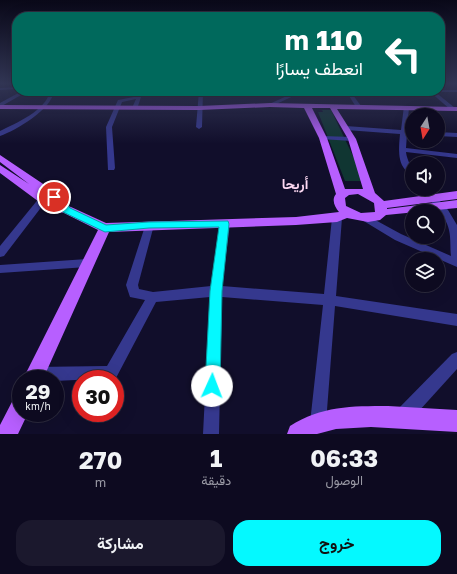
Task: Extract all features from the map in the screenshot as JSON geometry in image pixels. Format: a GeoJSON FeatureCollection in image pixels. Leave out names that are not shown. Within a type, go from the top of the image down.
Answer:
{"type":"FeatureCollection","features":[{"type":"Feature","properties":{"kind":"main road"},"geometry":{"type":"LineString","coordinates":[[0,106],[41,108],[199,108],[270,105],[455,109]]}},
{"type":"Feature","properties":{"kind":"main road"},"geometry":{"type":"LineString","coordinates":[[307,106],[323,138],[341,194],[338,197],[342,216]]}},
{"type":"Feature","properties":{"kind":"main road"},"geometry":{"type":"LineString","coordinates":[[332,106],[352,139],[370,195],[381,209]]}},
{"type":"Feature","properties":{"kind":"main road"},"geometry":{"type":"LineString","coordinates":[[0,158],[62,203],[66,210]]}},
{"type":"Feature","properties":{"kind":"main road"},"geometry":{"type":"LineString","coordinates":[[0,168],[54,207],[66,210],[105,228],[149,225],[225,224],[342,216],[365,218],[376,217],[381,209],[423,196]]}},
{"type":"Feature","properties":{"kind":"main road"},"geometry":{"type":"LineString","coordinates":[[341,194],[358,191],[370,195]]}},
{"type":"Feature","properties":{"kind":"main road"},"geometry":{"type":"LineString","coordinates":[[445,195],[457,195]]}},
{"type":"Feature","properties":{"kind":"main road"},"geometry":{"type":"LineString","coordinates":[[445,206],[457,204]]}},
{"type":"Feature","properties":{"kind":"main road"},"geometry":{"type":"LineString","coordinates":[[381,209],[405,208]]}},
{"type":"Feature","properties":{"kind":"main road"},"geometry":{"type":"LineString","coordinates":[[37,370],[105,228]]}},
{"type":"Feature","properties":{"kind":"main road"},"geometry":{"type":"LineString","coordinates":[[298,434],[318,423],[354,417],[402,417],[457,421]]}},
{"type":"Feature","properties":{"kind":"main road"},"geometry":{"type":"LineString","coordinates":[[8,434],[13,422]]}},
{"type":"Feature","properties":{"kind":"street"},"geometry":{"type":"LineString","coordinates":[[0,134],[36,114],[46,103]]}},
{"type":"Feature","properties":{"kind":"street"},"geometry":{"type":"LineString","coordinates":[[111,168],[109,127],[119,103]]}},
{"type":"Feature","properties":{"kind":"street"},"geometry":{"type":"LineString","coordinates":[[135,108],[137,103]]}},
{"type":"Feature","properties":{"kind":"street"},"geometry":{"type":"LineString","coordinates":[[199,127],[200,103]]}},
{"type":"Feature","properties":{"kind":"street"},"geometry":{"type":"LineString","coordinates":[[270,105],[274,103]]}},
{"type":"Feature","properties":{"kind":"street"},"geometry":{"type":"LineString","coordinates":[[405,163],[403,133],[406,107]]}},
{"type":"Feature","properties":{"kind":"street"},"geometry":{"type":"LineString","coordinates":[[346,128],[403,133]]}},
{"type":"Feature","properties":{"kind":"street"},"geometry":{"type":"LineString","coordinates":[[445,134],[457,135]]}},
{"type":"Feature","properties":{"kind":"street"},"geometry":{"type":"LineString","coordinates":[[323,138],[352,139]]}},
{"type":"Feature","properties":{"kind":"street"},"geometry":{"type":"LineString","coordinates":[[403,150],[457,156]]}},
{"type":"Feature","properties":{"kind":"street"},"geometry":{"type":"LineString","coordinates":[[431,196],[440,204]]}},
{"type":"Feature","properties":{"kind":"street"},"geometry":{"type":"LineString","coordinates":[[0,253],[43,199]]}},
{"type":"Feature","properties":{"kind":"street"},"geometry":{"type":"LineString","coordinates":[[365,218],[398,237],[457,263],[455,230],[445,212]]}},
{"type":"Feature","properties":{"kind":"street"},"geometry":{"type":"LineString","coordinates":[[318,423],[330,300],[342,216]]}},
{"type":"Feature","properties":{"kind":"street"},"geometry":{"type":"LineString","coordinates":[[210,434],[216,291],[225,224]]}},
{"type":"Feature","properties":{"kind":"street"},"geometry":{"type":"LineString","coordinates":[[149,225],[132,285],[134,294],[153,297],[216,291],[330,300],[457,320]]}},
{"type":"Feature","properties":{"kind":"street"},"geometry":{"type":"LineString","coordinates":[[0,269],[87,263]]}},
{"type":"Feature","properties":{"kind":"street"},"geometry":{"type":"LineString","coordinates":[[64,375],[112,373],[153,297]]}},
{"type":"Feature","properties":{"kind":"street"},"geometry":{"type":"LineString","coordinates":[[402,417],[457,359]]}},
{"type":"Feature","properties":{"kind":"green space"},"geometry":{"type":"Polygon","coordinates":[[[322,110],[331,110],[365,181],[345,181],[318,112],[323,112],[322,110]]]}},
{"type":"Feature","properties":{"kind":"district","name":"أريحا"},"geometry":{"type":"Point","coordinates":[295,184]}},
{"type":"Feature","properties":{"kind":"route"},"geometry":{"type":"LineString","coordinates":[[54,197],[62,203],[66,210],[105,228],[149,225],[225,224],[216,291],[212,386]]}}]}
